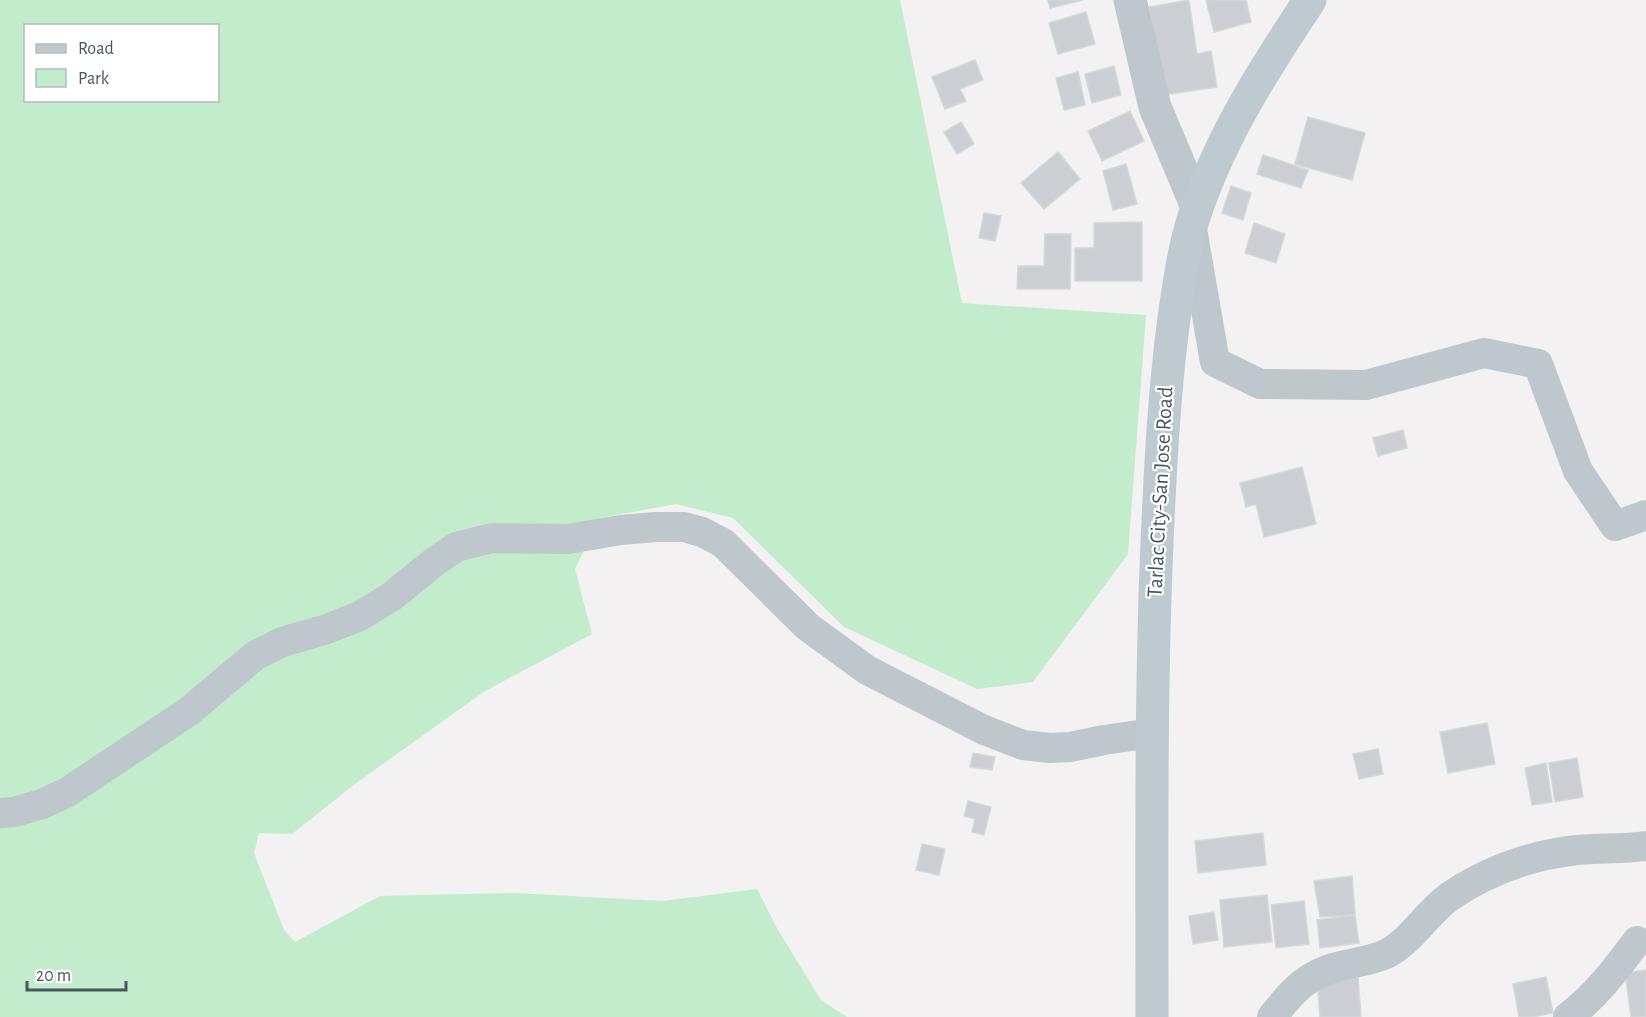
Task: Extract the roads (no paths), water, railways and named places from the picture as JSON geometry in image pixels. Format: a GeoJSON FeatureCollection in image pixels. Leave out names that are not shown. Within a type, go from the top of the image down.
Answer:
{"type":"FeatureCollection","features":[{"type":"Feature","properties":{"kind":"main road","name":"Tarlac City-San Jose Road"},"geometry":{"type":"LineString","coordinates":[[1152,1017],[1154,588],[1168,359],[1180,278],[1194,217],[1217,158],[1239,115],[1310,0]]}},
{"type":"Feature","properties":{"kind":"street"},"geometry":{"type":"LineString","coordinates":[[1130,0],[1155,107],[1194,217],[1215,362],[1260,384],[1366,385],[1484,353],[1538,364],[1578,471],[1615,526],[1646,515]]}},
{"type":"Feature","properties":{"kind":"street"},"geometry":{"type":"LineString","coordinates":[[0,813],[14,812],[42,804],[66,792],[188,712],[255,656],[282,642],[324,630],[360,616],[391,597],[456,547],[492,538],[568,539],[656,527],[684,527],[702,532],[723,543],[808,627],[867,670],[984,730],[1023,745],[1050,748],[1071,747],[1152,733]]}},
{"type":"Feature","properties":{"kind":"street"},"geometry":{"type":"LineString","coordinates":[[1272,1017],[1290,994],[1304,981],[1327,970],[1388,953],[1446,899],[1472,882],[1500,869],[1557,853],[1646,846]]}},
{"type":"Feature","properties":{"kind":"street"},"geometry":{"type":"LineString","coordinates":[[1569,1017],[1606,982],[1637,941]]}}]}
